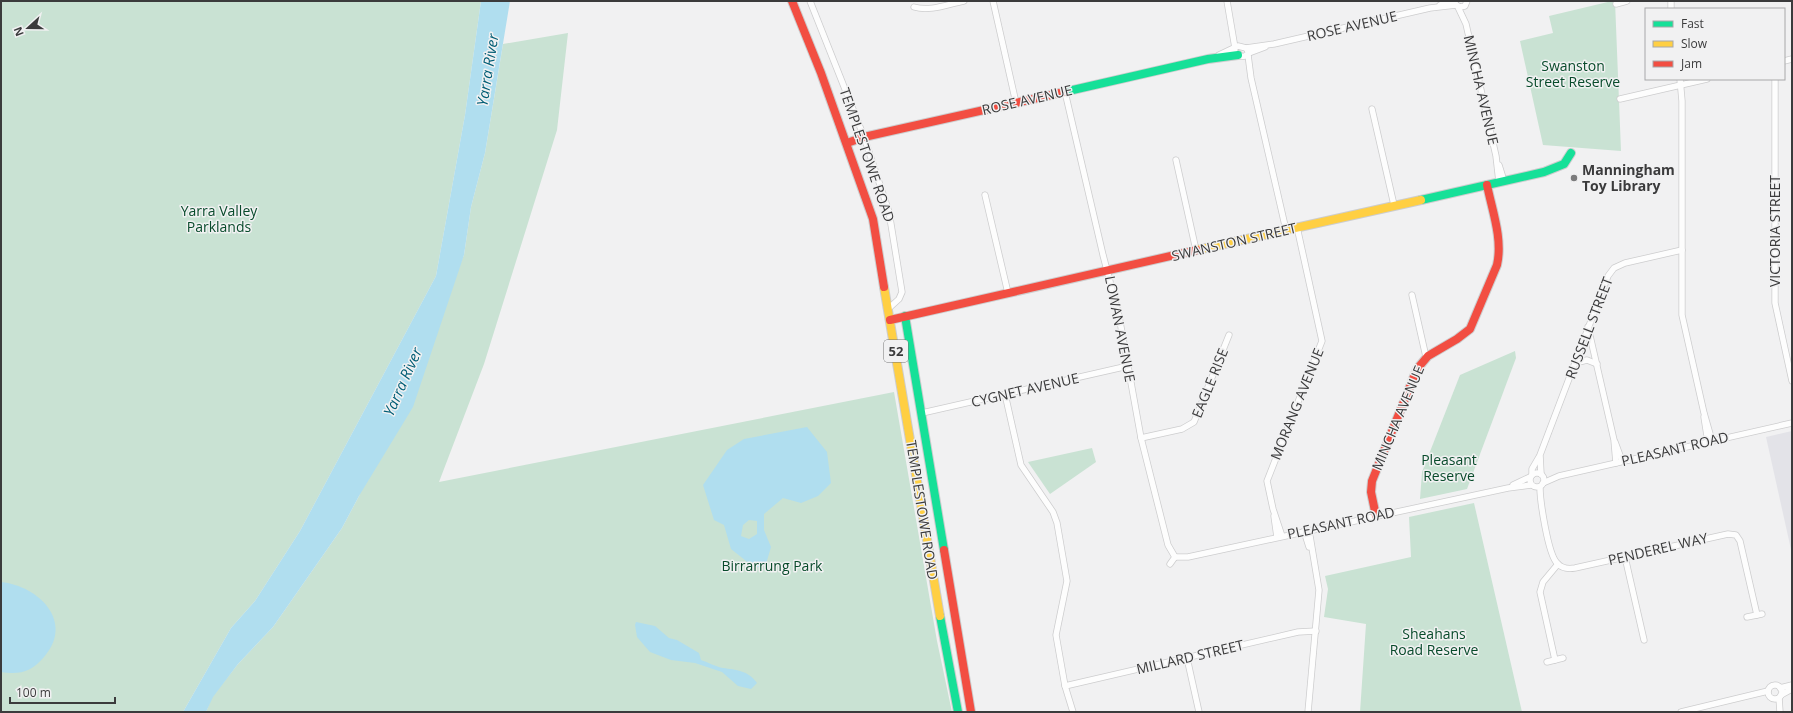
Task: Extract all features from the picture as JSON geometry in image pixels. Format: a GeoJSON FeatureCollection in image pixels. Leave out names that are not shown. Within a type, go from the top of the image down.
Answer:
{"type":"FeatureCollection","features":[{"type":"Feature","properties":{"kind":"street","name":"TEMPLESTOWE ROAD"},"geometry":{"type":"LineString","coordinates":[[792,1],[805,30],[872,214],[945,648],[958,712]]}},
{"type":"Feature","properties":{"kind":"street","name":"TEMPLESTOWE ROAD"},"geometry":{"type":"LineString","coordinates":[[810,1],[864,137],[889,212],[902,292],[899,298],[888,309]]}},
{"type":"Feature","properties":{"kind":"street"},"geometry":{"type":"LineString","coordinates":[[914,7],[919,9],[931,8],[964,1]]}},
{"type":"Feature","properties":{"kind":"street"},"geometry":{"type":"LineString","coordinates":[[993,1],[1016,103]]}},
{"type":"Feature","properties":{"kind":"street"},"geometry":{"type":"LineString","coordinates":[[1227,1],[1239,50],[1251,78]]}},
{"type":"Feature","properties":{"kind":"street","name":"ROSE AVENUE"},"geometry":{"type":"LineString","coordinates":[[1430,8],[1450,1]]}},
{"type":"Feature","properties":{"kind":"street"},"geometry":{"type":"LineString","coordinates":[[1616,4],[1627,1]]}},
{"type":"Feature","properties":{"kind":"street","name":"ROSE AVENUE"},"geometry":{"type":"LineString","coordinates":[[846,143],[864,137],[1208,59],[1239,50],[1274,44],[1430,8],[1468,3]]}},
{"type":"Feature","properties":{"kind":"street","name":"MINCHA AVENUE"},"geometry":{"type":"LineString","coordinates":[[1466,24],[1468,3]]}},
{"type":"Feature","properties":{"kind":"street","name":"MINCHA AVENUE"},"geometry":{"type":"LineString","coordinates":[[1456,4],[1466,24],[1502,181]]}},
{"type":"Feature","properties":{"kind":"street","name":"ROSE AVENUE"},"geometry":{"type":"LineString","coordinates":[[1248,54],[1274,44]]}},
{"type":"Feature","properties":{"kind":"street"},"geometry":{"type":"LineString","coordinates":[[1239,50],[1248,54],[1251,78],[1286,230]]}},
{"type":"Feature","properties":{"kind":"street"},"geometry":{"type":"LineString","coordinates":[[1620,99],[1681,82],[1698,80]]}},
{"type":"Feature","properties":{"kind":"street","name":"VICTORIA STREET"},"geometry":{"type":"LineString","coordinates":[[1775,80],[1775,303],[1792,381]]}},
{"type":"Feature","properties":{"kind":"street"},"geometry":{"type":"LineString","coordinates":[[1681,82],[1682,314],[1710,442]]}},
{"type":"Feature","properties":{"kind":"street","name":"LOWAN AVENUE"},"geometry":{"type":"LineString","coordinates":[[1065,92],[1119,316],[1141,438],[1168,545],[1175,557]]}},
{"type":"Feature","properties":{"kind":"street"},"geometry":{"type":"LineString","coordinates":[[1372,109],[1394,206]]}},
{"type":"Feature","properties":{"kind":"street","name":"SWANSTON STREET"},"geometry":{"type":"LineString","coordinates":[[890,320],[1486,185],[1555,168],[1567,162],[1571,153]]}},
{"type":"Feature","properties":{"kind":"street"},"geometry":{"type":"LineString","coordinates":[[1176,160],[1196,250]]}},
{"type":"Feature","properties":{"kind":"street","name":"MINCHA AVENUE"},"geometry":{"type":"LineString","coordinates":[[1376,516],[1371,487],[1374,476],[1417,369],[1426,357],[1463,336],[1470,329],[1497,265],[1499,241],[1486,185]]}},
{"type":"Feature","properties":{"kind":"street"},"geometry":{"type":"LineString","coordinates":[[985,195],[1008,293]]}},
{"type":"Feature","properties":{"kind":"street","name":"MORANG AVENUE"},"geometry":{"type":"LineString","coordinates":[[1279,536],[1268,485],[1269,475],[1322,341],[1297,227]]}},
{"type":"Feature","properties":{"kind":"street","name":"RUSSELL STREET"},"geometry":{"type":"LineString","coordinates":[[1531,476],[1532,469],[1540,455],[1606,280],[1614,268],[1625,263],[1682,250]]}},
{"type":"Feature","properties":{"kind":"street"},"geometry":{"type":"LineString","coordinates":[[1412,295],[1426,357]]}},
{"type":"Feature","properties":{"kind":"street","name":"TEMPLESTOWE ROAD"},"geometry":{"type":"LineString","coordinates":[[905,316],[971,712]]}},
{"type":"Feature","properties":{"kind":"street"},"geometry":{"type":"LineString","coordinates":[[1588,326],[1619,462]]}},
{"type":"Feature","properties":{"kind":"street","name":"EAGLE RISE"},"geometry":{"type":"LineString","coordinates":[[1141,438],[1182,429],[1194,422],[1229,335]]}},
{"type":"Feature","properties":{"kind":"street"},"geometry":{"type":"LineString","coordinates":[[1575,363],[1587,360],[1597,364]]}},
{"type":"Feature","properties":{"kind":"street","name":"CYGNET AVENUE"},"geometry":{"type":"LineString","coordinates":[[922,413],[1128,366]]}},
{"type":"Feature","properties":{"kind":"street"},"geometry":{"type":"LineString","coordinates":[[1004,394],[1021,465],[1053,512],[1057,523],[1067,577],[1056,630],[1065,686],[1074,712]]}},
{"type":"Feature","properties":{"kind":"street","name":"PLEASANT ROAD"},"geometry":{"type":"LineString","coordinates":[[1175,557],[1188,557],[1306,530],[1508,488],[1537,485],[1559,476],[1792,423]]}},
{"type":"Feature","properties":{"kind":"street","name":"RUSSELL STREET"},"geometry":{"type":"LineString","coordinates":[[1537,485],[1541,475],[1540,455]]}},
{"type":"Feature","properties":{"kind":"street","name":"PLEASANT ROAD"},"geometry":{"type":"LineString","coordinates":[[1508,488],[1537,473],[1541,475],[1559,476]]}},
{"type":"Feature","properties":{"kind":"street"},"geometry":{"type":"LineString","coordinates":[[1531,476],[1537,485],[1553,556],[1558,564],[1543,582],[1540,592],[1555,660]]}},
{"type":"Feature","properties":{"kind":"street"},"geometry":{"type":"LineString","coordinates":[[1306,530],[1319,590],[1308,712]]}},
{"type":"Feature","properties":{"kind":"street","name":"PENDEREL WAY"},"geometry":{"type":"LineString","coordinates":[[1558,564],[1571,569],[1728,534],[1734,534],[1740,541],[1759,614],[1747,617]]}},
{"type":"Feature","properties":{"kind":"street"},"geometry":{"type":"LineString","coordinates":[[1170,564],[1175,557]]}},
{"type":"Feature","properties":{"kind":"street"},"geometry":{"type":"LineString","coordinates":[[1625,557],[1644,640]]}},
{"type":"Feature","properties":{"kind":"street","name":"MILLARD STREET"},"geometry":{"type":"LineString","coordinates":[[1065,686],[1298,632],[1316,631]]}},
{"type":"Feature","properties":{"kind":"street"},"geometry":{"type":"LineString","coordinates":[[1187,658],[1199,712]]}},
{"type":"Feature","properties":{"kind":"street"},"geometry":{"type":"LineString","coordinates":[[1547,662],[1563,658]]}},
{"type":"Feature","properties":{"kind":"street"},"geometry":{"type":"LineString","coordinates":[[1777,695],[1792,685]]}},
{"type":"Feature","properties":{"kind":"street"},"geometry":{"type":"LineString","coordinates":[[1681,712],[1750,696],[1768,691],[1773,686],[1777,686],[1779,712]]}},
{"type":"Feature","properties":{"kind":"street"},"geometry":{"type":"LineString","coordinates":[[1750,696],[1777,695],[1792,690]]}},
{"type":"Feature","properties":{"kind":"street"},"geometry":{"type":"LineString","coordinates":[[1768,691],[1777,695]]}},
{"type":"Feature","properties":{"kind":"shaded area"},"geometry":{"type":"Polygon","coordinates":[[[1792,431],[1792,554],[1766,437],[1792,431]]]}},
{"type":"Feature","properties":{"kind":"green space","name":"Yarra Valley Parklands"},"geometry":{"type":"Polygon","coordinates":[[[1,1],[481,1],[465,115],[436,276],[300,531],[255,601],[231,628],[183,712],[1,712],[1,1]]]}},
{"type":"Feature","properties":{"kind":"green space","name":"Swanston Street Reserve"},"geometry":{"type":"Polygon","coordinates":[[[1615,1],[1621,151],[1543,145],[1520,41],[1553,33],[1549,16],[1615,1]]]}},
{"type":"Feature","properties":{"kind":"green space","name":"Birrarrung Park"},"geometry":{"type":"Polygon","coordinates":[[[568,33],[557,130],[484,364],[439,482],[894,392],[937,641],[952,712],[206,712],[212,697],[238,664],[273,627],[342,528],[359,496],[464,255],[471,207],[485,153],[503,44],[568,33]]]}},
{"type":"Feature","properties":{"kind":"green space","name":"Pleasant Reserve"},"geometry":{"type":"Polygon","coordinates":[[[1515,351],[1516,358],[1467,489],[1420,499],[1422,472],[1460,375],[1515,351]]]}},
{"type":"Feature","properties":{"kind":"green space"},"geometry":{"type":"Polygon","coordinates":[[[1092,448],[1096,462],[1050,494],[1028,462],[1092,448]]]}},
{"type":"Feature","properties":{"kind":"green space","name":"Sheahans Road Reserve"},"geometry":{"type":"Polygon","coordinates":[[[1474,503],[1522,712],[1360,712],[1366,624],[1324,617],[1328,589],[1325,576],[1411,557],[1409,517],[1474,503]]]}},
{"type":"Feature","properties":{"kind":"water","name":"Yarra River"},"geometry":{"type":"Polygon","coordinates":[[[481,1],[510,1],[485,153],[471,207],[464,255],[413,407],[359,496],[342,528],[273,627],[238,664],[213,697],[206,712],[183,712],[231,628],[255,601],[300,531],[436,276],[465,115],[481,1]]]}},
{"type":"Feature","properties":{"kind":"water"},"geometry":{"type":"Polygon","coordinates":[[[807,427],[827,452],[831,483],[818,496],[801,503],[783,498],[764,514],[764,530],[771,547],[766,564],[755,568],[731,549],[724,525],[714,520],[703,485],[727,450],[744,439],[807,427]],[[749,520],[743,525],[741,536],[749,539],[757,534],[757,521],[749,520]]]}},
{"type":"Feature","properties":{"kind":"water"},"geometry":{"type":"Polygon","coordinates":[[[1,582],[28,590],[39,598],[48,608],[54,619],[56,631],[53,644],[39,662],[30,669],[20,673],[1,672],[1,582]]]}},
{"type":"Feature","properties":{"kind":"water"},"geometry":{"type":"Polygon","coordinates":[[[636,622],[655,626],[669,638],[677,640],[699,653],[701,660],[720,667],[746,673],[750,675],[757,683],[751,689],[738,686],[722,672],[695,663],[671,660],[650,652],[637,637],[636,622]]]}},
{"type":"Feature","properties":{"kind":"traffic: fast"},"geometry":{"type":"LineString","coordinates":[[1064,92],[1208,59],[1238,55]]}},
{"type":"Feature","properties":{"kind":"traffic: fast"},"geometry":{"type":"LineString","coordinates":[[1421,200],[1544,172],[1564,164],[1571,153]]}},
{"type":"Feature","properties":{"kind":"traffic: fast"},"geometry":{"type":"LineString","coordinates":[[905,316],[944,550]]}},
{"type":"Feature","properties":{"kind":"traffic: fast"},"geometry":{"type":"LineString","coordinates":[[940,616],[958,712]]}},
{"type":"Feature","properties":{"kind":"traffic: slow"},"geometry":{"type":"LineString","coordinates":[[1197,250],[1421,200]]}},
{"type":"Feature","properties":{"kind":"traffic: slow"},"geometry":{"type":"LineString","coordinates":[[884,287],[940,616]]}},
{"type":"Feature","properties":{"kind":"traffic: jam"},"geometry":{"type":"LineString","coordinates":[[792,1],[821,73],[873,219],[884,287]]}},
{"type":"Feature","properties":{"kind":"traffic: jam"},"geometry":{"type":"LineString","coordinates":[[847,143],[864,137],[1064,92]]}},
{"type":"Feature","properties":{"kind":"traffic: jam"},"geometry":{"type":"LineString","coordinates":[[1376,516],[1371,492],[1372,481],[1417,369],[1428,356],[1457,339],[1470,329],[1497,265],[1499,245],[1498,235],[1487,185]]}},
{"type":"Feature","properties":{"kind":"traffic: jam"},"geometry":{"type":"LineString","coordinates":[[890,320],[1197,250]]}},
{"type":"Feature","properties":{"kind":"traffic: jam"},"geometry":{"type":"LineString","coordinates":[[944,550],[971,712]]}},
{"type":"Feature","properties":{"kind":"place","name":"Manningham Toy Library"},"geometry":{"type":"Point","coordinates":[1574,178]}}]}
